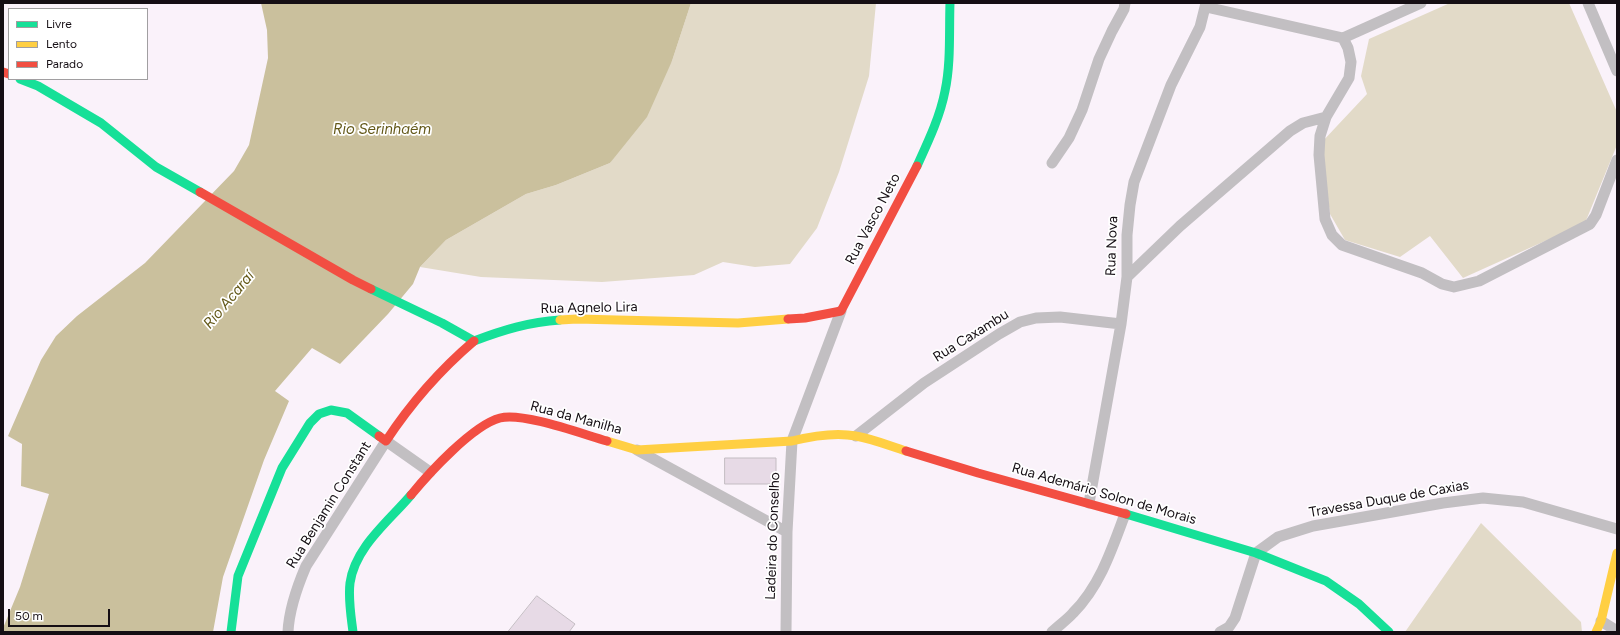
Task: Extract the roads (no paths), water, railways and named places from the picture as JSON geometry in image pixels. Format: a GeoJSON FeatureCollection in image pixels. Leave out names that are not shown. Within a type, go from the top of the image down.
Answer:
{"type":"FeatureCollection","features":[{"type":"Feature","properties":{"kind":"street","name":"Rua Vasco Neto"},"geometry":{"type":"LineString","coordinates":[[792,441],[841,311],[918,165],[934,125],[944,92],[949,58],[950,3]]}},
{"type":"Feature","properties":{"kind":"street"},"geometry":{"type":"LineString","coordinates":[[1052,163],[1070,138],[1082,110],[1099,59],[1124,9],[1125,3]]}},
{"type":"Feature","properties":{"kind":"street"},"geometry":{"type":"LineString","coordinates":[[1206,5],[1343,38],[1421,3]]}},
{"type":"Feature","properties":{"kind":"street"},"geometry":{"type":"LineString","coordinates":[[1588,3],[1617,71]]}},
{"type":"Feature","properties":{"kind":"street","name":"Rua Nova"},"geometry":{"type":"LineString","coordinates":[[1089,503],[1121,324],[1127,277],[1127,235],[1134,182],[1171,85],[1200,27],[1206,5]]}},
{"type":"Feature","properties":{"kind":"street"},"geometry":{"type":"LineString","coordinates":[[1343,38],[1348,48],[1351,62],[1349,78],[1326,117],[1320,136],[1319,155],[1325,219],[1332,235],[1342,245],[1422,273],[1442,284],[1454,287],[1479,281],[1590,224],[1596,215],[1617,160]]}},
{"type":"Feature","properties":{"kind":"street"},"geometry":{"type":"LineString","coordinates":[[23,80],[38,86],[101,123],[156,167],[353,280],[442,323],[474,341]]}},
{"type":"Feature","properties":{"kind":"street"},"geometry":{"type":"LineString","coordinates":[[1127,277],[1180,226],[1290,131],[1303,123],[1326,117]]}},
{"type":"Feature","properties":{"kind":"street","name":"Rua Agnelo Lira"},"geometry":{"type":"LineString","coordinates":[[386,441],[397,423],[452,359],[474,341],[508,328],[541,321],[577,319],[738,323],[805,318],[841,311]]}},
{"type":"Feature","properties":{"kind":"street","name":"Rua Caxambu"},"geometry":{"type":"LineString","coordinates":[[856,436],[924,384],[999,334],[1020,322],[1036,318],[1060,317],[1121,324]]}},
{"type":"Feature","properties":{"kind":"street"},"geometry":{"type":"LineString","coordinates":[[231,632],[238,576],[253,537],[282,468],[310,422],[319,414],[331,410],[347,413],[430,472]]}},
{"type":"Feature","properties":{"kind":"street","name":"Rua da Manilha"},"geometry":{"type":"LineString","coordinates":[[353,632],[349,599],[350,582],[355,566],[364,550],[378,531],[396,513],[430,472],[480,427],[500,418],[517,417],[540,422],[637,450],[787,532]]}},
{"type":"Feature","properties":{"kind":"street","name":"Rua Ademário Solon de Morais"},"geometry":{"type":"LineString","coordinates":[[792,441],[803,438],[830,435],[856,436],[978,473],[1089,503],[1256,553],[1326,581],[1360,604],[1389,632]]}},
{"type":"Feature","properties":{"kind":"street","name":"Rua Benjamin Constant"},"geometry":{"type":"LineString","coordinates":[[288,632],[290,613],[296,588],[306,566],[386,441]]}},
{"type":"Feature","properties":{"kind":"street","name":"Rua da Manilha"},"geometry":{"type":"LineString","coordinates":[[637,450],[792,441]]}},
{"type":"Feature","properties":{"kind":"street","name":"Ladeira do Conselho"},"geometry":{"type":"LineString","coordinates":[[786,632],[787,532],[792,441]]}},
{"type":"Feature","properties":{"kind":"street","name":"Travessa Duque de Caxias"},"geometry":{"type":"LineString","coordinates":[[1256,553],[1278,537],[1313,526],[1443,503],[1484,498],[1523,502],[1617,529]]}},
{"type":"Feature","properties":{"kind":"street"},"geometry":{"type":"LineString","coordinates":[[1054,632],[1074,613],[1089,594],[1105,565],[1124,514]]}},
{"type":"Feature","properties":{"kind":"street"},"geometry":{"type":"LineString","coordinates":[[1220,632],[1229,627],[1234,618],[1256,553]]}},
{"type":"Feature","properties":{"kind":"street"},"geometry":{"type":"LineString","coordinates":[[1596,632],[1601,621],[1617,553]]}},
{"type":"Feature","properties":{"kind":"street"},"geometry":{"type":"LineString","coordinates":[[1601,621],[1617,632]]}},
{"type":"Feature","properties":{"kind":"water","name":"Rio Serinhaém"},"geometry":{"type":"Polygon","coordinates":[[[261,3],[691,3],[672,61],[647,117],[610,163],[556,185],[526,194],[446,240],[420,267],[413,284],[388,314],[340,364],[312,348],[275,391],[289,401],[264,460],[223,577],[213,632],[3,632],[3,628],[20,587],[49,494],[21,486],[22,444],[8,436],[41,360],[56,336],[77,316],[145,263],[234,171],[249,145],[268,58],[267,30],[261,3]]]}},
{"type":"Feature","properties":{"kind":"water label","name":"Rio Acaraí"},"geometry":{"type":"Point","coordinates":[229,300]}}]}
